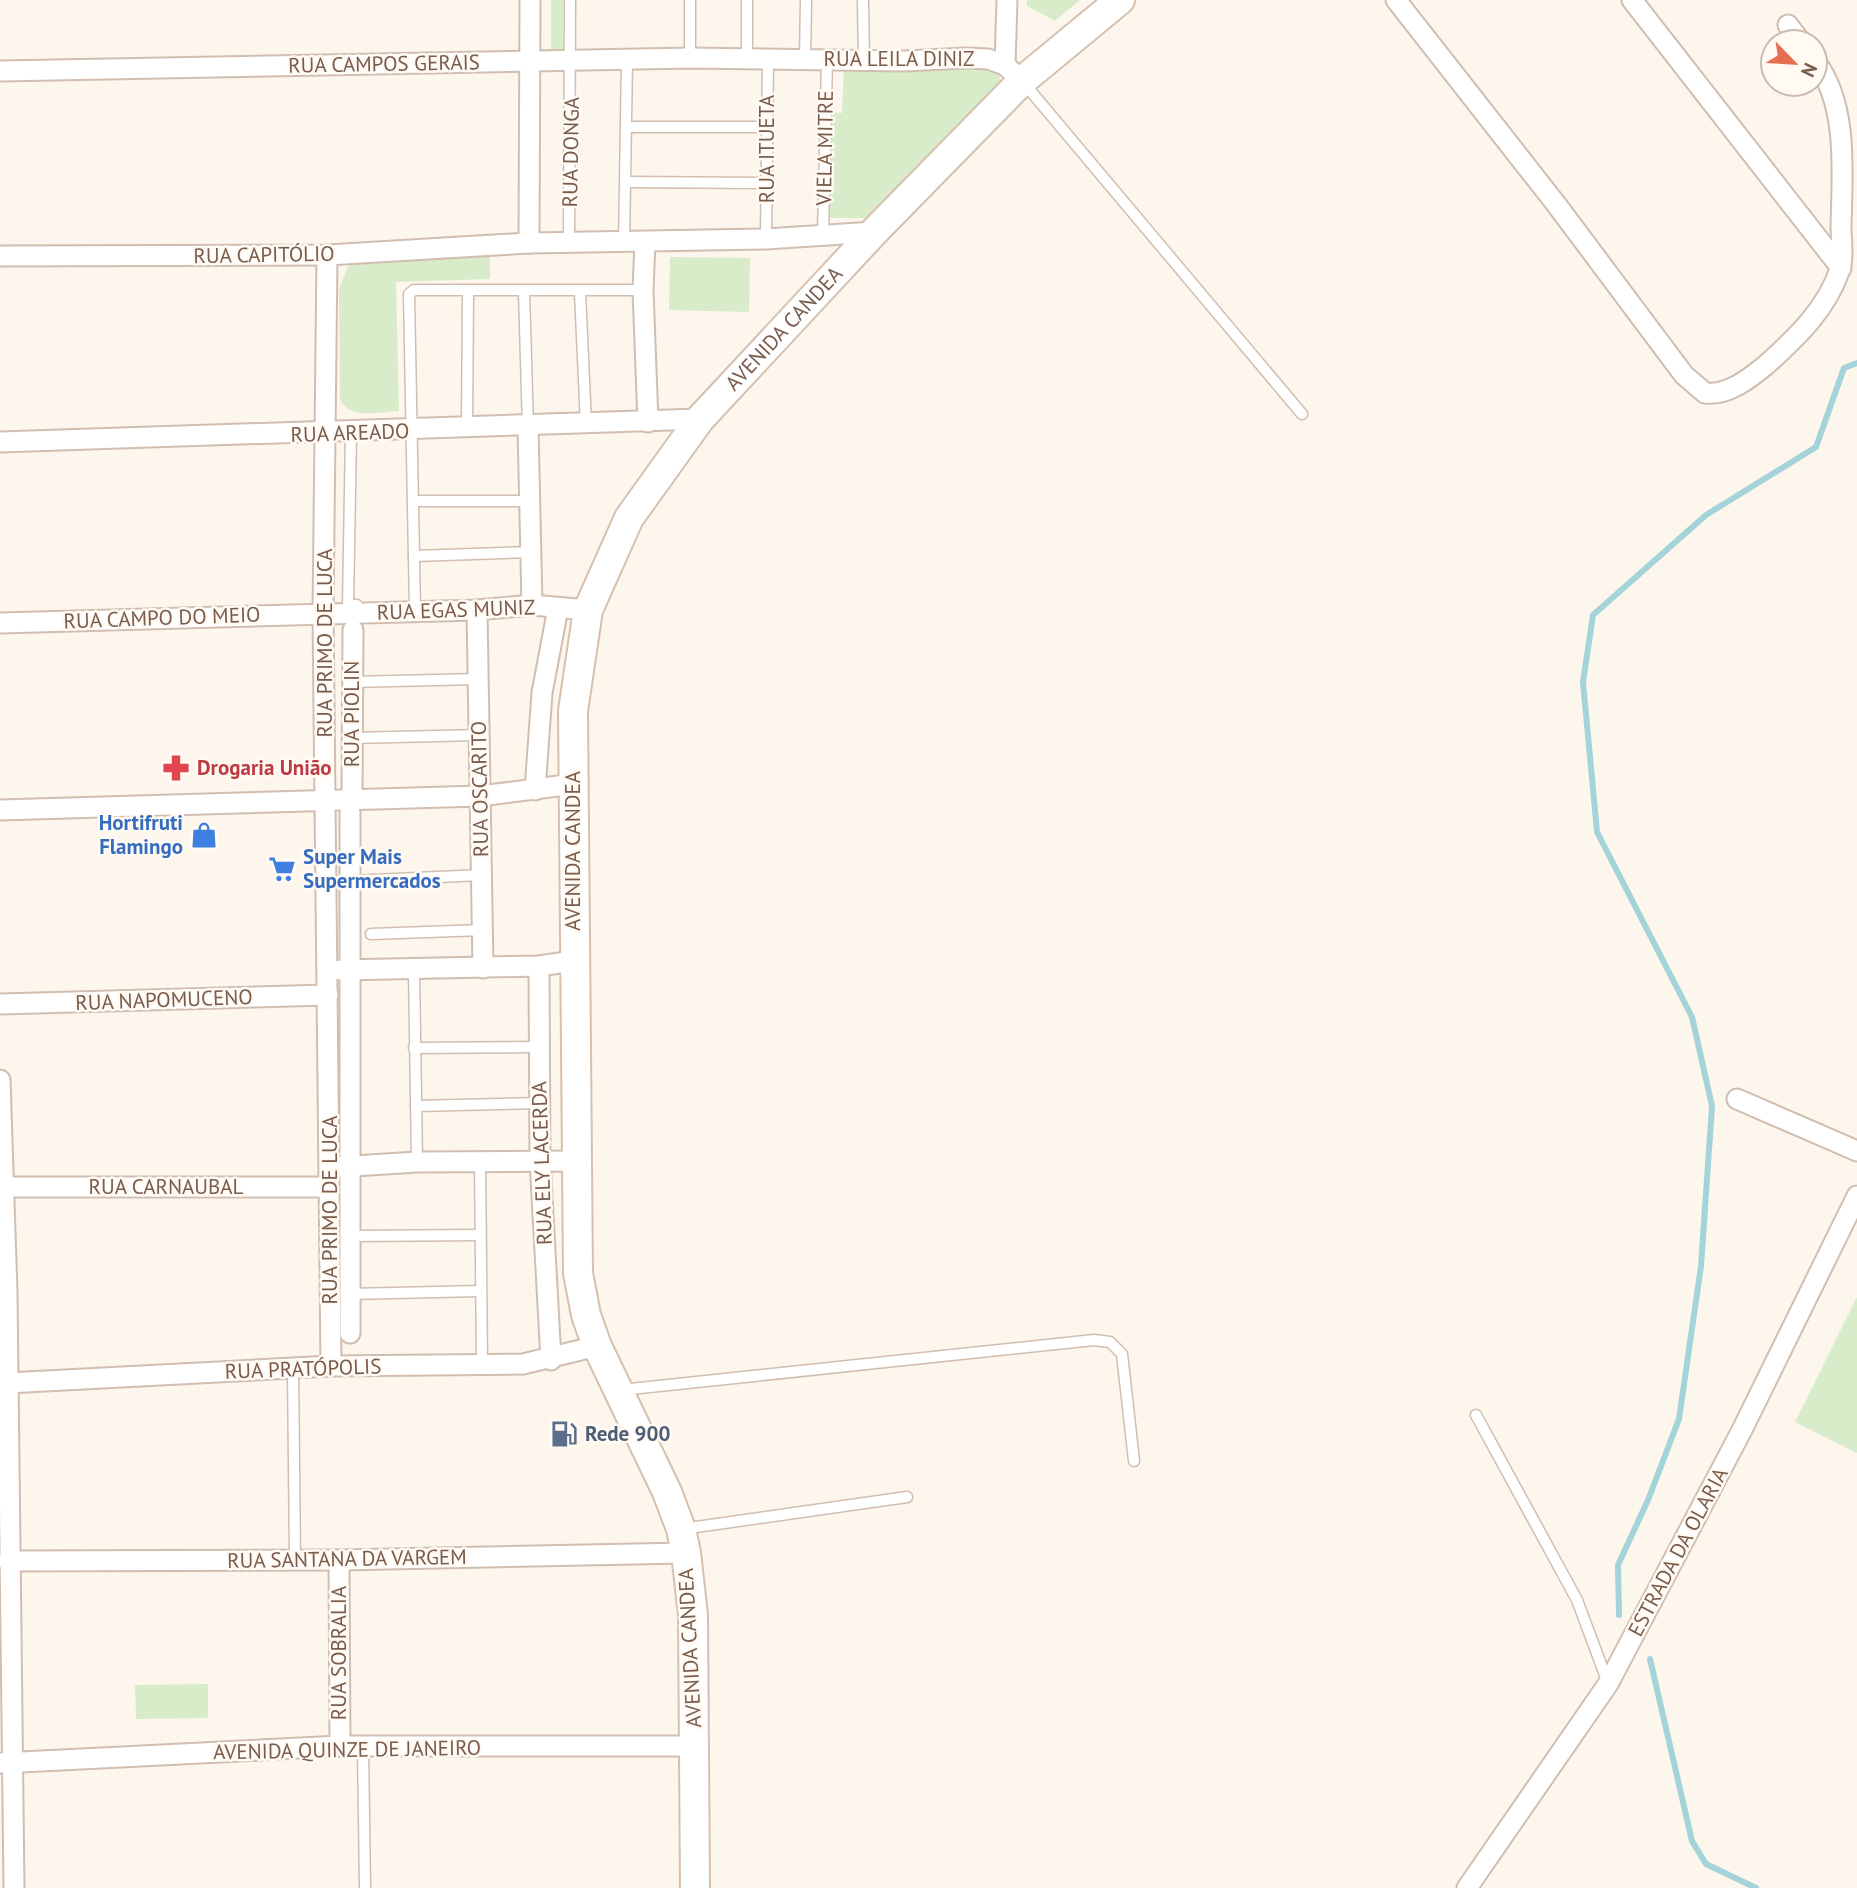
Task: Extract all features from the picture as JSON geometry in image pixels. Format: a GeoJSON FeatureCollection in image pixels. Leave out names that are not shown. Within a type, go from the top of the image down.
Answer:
{"type":"FeatureCollection","features":[{"type":"Feature","properties":{"kind":"main road","name":"AVENIDA CANDEA"},"geometry":{"type":"LineString","coordinates":[[695,1888],[693,1615],[683,1541],[620,1390],[597,1346],[586,1315],[578,1273],[573,961],[573,711],[588,610],[629,518],[700,419],[874,232],[1014,73],[1120,0]]}},
{"type":"Feature","properties":{"kind":"street"},"geometry":{"type":"LineString","coordinates":[[529,243],[530,0]]}},
{"type":"Feature","properties":{"kind":"street"},"geometry":{"type":"LineString","coordinates":[[1007,0],[1014,73]]}},
{"type":"Feature","properties":{"kind":"street"},"geometry":{"type":"LineString","coordinates":[[1396,0],[1694,386],[1714,394],[1729,390],[1761,369],[1817,315],[1841,268],[1842,159],[1829,90]]}},
{"type":"Feature","properties":{"kind":"street"},"geometry":{"type":"LineString","coordinates":[[1632,0],[1841,268]]}},
{"type":"Feature","properties":{"kind":"street"},"geometry":{"type":"LineString","coordinates":[[1788,24],[1791,28]]}},
{"type":"Feature","properties":{"kind":"street","name":"RUA CAMPOS GERAIS"},"geometry":{"type":"LineString","coordinates":[[0,71],[768,58]]}},
{"type":"Feature","properties":{"kind":"street","name":"RUA LEILA DINIZ"},"geometry":{"type":"LineString","coordinates":[[768,58],[988,59],[1014,73]]}},
{"type":"Feature","properties":{"kind":"street","name":"RUA CAPITÓLIO"},"geometry":{"type":"LineString","coordinates":[[0,256],[327,255],[529,243],[645,243],[874,232]]}},
{"type":"Feature","properties":{"kind":"street"},"geometry":{"type":"LineString","coordinates":[[645,243],[643,290],[648,422]]}},
{"type":"Feature","properties":{"kind":"street","name":"RUA PRIMO DE LUCA"},"geometry":{"type":"LineString","coordinates":[[327,255],[323,614],[331,1366]]}},
{"type":"Feature","properties":{"kind":"street","name":"RUA AREADO"},"geometry":{"type":"LineString","coordinates":[[0,442],[327,434],[700,419]]}},
{"type":"Feature","properties":{"kind":"street"},"geometry":{"type":"LineString","coordinates":[[528,427],[532,605]]}},
{"type":"Feature","properties":{"kind":"street","name":"RUA EGAS MUNIZ"},"geometry":{"type":"LineString","coordinates":[[323,614],[415,607],[477,610],[532,605],[588,610]]}},
{"type":"Feature","properties":{"kind":"street"},"geometry":{"type":"LineString","coordinates":[[535,790],[542,693],[558,608]]}},
{"type":"Feature","properties":{"kind":"street","name":"RUA OSCARITO"},"geometry":{"type":"LineString","coordinates":[[477,610],[483,968]]}},
{"type":"Feature","properties":{"kind":"street","name":"RUA CAMPO DO MEIO"},"geometry":{"type":"LineString","coordinates":[[0,623],[323,614]]}},
{"type":"Feature","properties":{"kind":"street","name":"RUA PIOLIN"},"geometry":{"type":"LineString","coordinates":[[350,1332],[353,630]]}},
{"type":"Feature","properties":{"kind":"street"},"geometry":{"type":"LineString","coordinates":[[0,810],[327,799],[351,805],[481,796],[573,784]]}},
{"type":"Feature","properties":{"kind":"street"},"geometry":{"type":"LineString","coordinates":[[328,970],[539,966],[573,961]]}},
{"type":"Feature","properties":{"kind":"street","name":"RUA ELY LACERDA"},"geometry":{"type":"LineString","coordinates":[[539,966],[540,1160],[551,1360]]}},
{"type":"Feature","properties":{"kind":"street","name":"RUA NAPOMUCENO"},"geometry":{"type":"LineString","coordinates":[[0,1004],[328,995]]}},
{"type":"Feature","properties":{"kind":"street"},"geometry":{"type":"LineString","coordinates":[[0,1080],[7,1383],[6,1763],[14,1888]]}},
{"type":"Feature","properties":{"kind":"street"},"geometry":{"type":"LineString","coordinates":[[1737,1099],[1857,1151]]}},
{"type":"Feature","properties":{"kind":"street","name":"RUA CARNAUBAL"},"geometry":{"type":"LineString","coordinates":[[2,1187],[330,1177],[351,1167],[417,1162],[576,1161]]}},
{"type":"Feature","properties":{"kind":"street","name":"ESTRADA DA OLARIA"},"geometry":{"type":"LineString","coordinates":[[1467,1888],[1608,1684],[1736,1442],[1857,1196]]}},
{"type":"Feature","properties":{"kind":"street","name":"RUA PRATÓPOLIS"},"geometry":{"type":"LineString","coordinates":[[7,1383],[331,1366],[482,1365],[551,1360],[597,1346]]}},
{"type":"Feature","properties":{"kind":"street","name":"RUA SANTANA DA VARGEM"},"geometry":{"type":"LineString","coordinates":[[8,1562],[339,1560],[683,1541]]}},
{"type":"Feature","properties":{"kind":"street","name":"RUA SOBRALIA"},"geometry":{"type":"LineString","coordinates":[[339,1560],[340,1746]]}},
{"type":"Feature","properties":{"kind":"street","name":"AVENIDA QUINZE DE JANEIRO"},"geometry":{"type":"LineString","coordinates":[[6,1763],[340,1746],[695,1746]]}},
{"type":"Feature","properties":{"kind":"lane","name":"RUA DONGA"},"geometry":{"type":"LineString","coordinates":[[569,243],[572,61],[570,0]]}},
{"type":"Feature","properties":{"kind":"lane"},"geometry":{"type":"LineString","coordinates":[[690,0],[690,58]]}},
{"type":"Feature","properties":{"kind":"lane"},"geometry":{"type":"LineString","coordinates":[[747,0],[747,58]]}},
{"type":"Feature","properties":{"kind":"lane"},"geometry":{"type":"LineString","coordinates":[[805,59],[806,0]]}},
{"type":"Feature","properties":{"kind":"lane"},"geometry":{"type":"LineString","coordinates":[[863,0],[864,59]]}},
{"type":"Feature","properties":{"kind":"lane","name":"RUA ITUETA"},"geometry":{"type":"LineString","coordinates":[[766,239],[768,58]]}},
{"type":"Feature","properties":{"kind":"lane"},"geometry":{"type":"LineString","coordinates":[[624,243],[627,60]]}},
{"type":"Feature","properties":{"kind":"lane","name":"VIELA MITRE"},"geometry":{"type":"LineString","coordinates":[[823,235],[827,60]]}},
{"type":"Feature","properties":{"kind":"lane"},"geometry":{"type":"LineString","coordinates":[[1014,73],[1302,414]]}},
{"type":"Feature","properties":{"kind":"lane"},"geometry":{"type":"LineString","coordinates":[[627,127],[767,127]]}},
{"type":"Feature","properties":{"kind":"lane"},"geometry":{"type":"LineString","coordinates":[[626,182],[767,183]]}},
{"type":"Feature","properties":{"kind":"lane"},"geometry":{"type":"LineString","coordinates":[[415,607],[409,294],[414,290],[468,293],[643,290]]}},
{"type":"Feature","properties":{"kind":"lane"},"geometry":{"type":"LineString","coordinates":[[524,292],[528,427]]}},
{"type":"Feature","properties":{"kind":"lane"},"geometry":{"type":"LineString","coordinates":[[580,292],[586,424]]}},
{"type":"Feature","properties":{"kind":"lane"},"geometry":{"type":"LineString","coordinates":[[467,428],[468,293]]}},
{"type":"Feature","properties":{"kind":"lane","name":"RUA EGAS MUNIZ"},"geometry":{"type":"LineString","coordinates":[[351,433],[348,605],[415,607]]}},
{"type":"Feature","properties":{"kind":"lane"},"geometry":{"type":"LineString","coordinates":[[414,501],[530,501]]}},
{"type":"Feature","properties":{"kind":"lane"},"geometry":{"type":"LineString","coordinates":[[414,556],[531,552]]}},
{"type":"Feature","properties":{"kind":"lane"},"geometry":{"type":"LineString","coordinates":[[351,682],[479,679]]}},
{"type":"Feature","properties":{"kind":"lane"},"geometry":{"type":"LineString","coordinates":[[351,738],[480,735]]}},
{"type":"Feature","properties":{"kind":"lane"},"geometry":{"type":"LineString","coordinates":[[351,881],[482,875]]}},
{"type":"Feature","properties":{"kind":"lane"},"geometry":{"type":"LineString","coordinates":[[371,934],[483,930]]}},
{"type":"Feature","properties":{"kind":"lane"},"geometry":{"type":"LineString","coordinates":[[414,970],[417,1162]]}},
{"type":"Feature","properties":{"kind":"lane"},"geometry":{"type":"LineString","coordinates":[[414,1048],[539,1047]]}},
{"type":"Feature","properties":{"kind":"lane"},"geometry":{"type":"LineString","coordinates":[[415,1106],[539,1103]]}},
{"type":"Feature","properties":{"kind":"lane"},"geometry":{"type":"LineString","coordinates":[[480,1161],[479,1291],[482,1365]]}},
{"type":"Feature","properties":{"kind":"lane"},"geometry":{"type":"LineString","coordinates":[[351,1236],[480,1235]]}},
{"type":"Feature","properties":{"kind":"lane"},"geometry":{"type":"LineString","coordinates":[[351,1294],[479,1291]]}},
{"type":"Feature","properties":{"kind":"lane"},"geometry":{"type":"LineString","coordinates":[[620,1390],[1094,1340],[1110,1342],[1122,1354],[1134,1461]]}},
{"type":"Feature","properties":{"kind":"lane"},"geometry":{"type":"LineString","coordinates":[[293,1368],[295,1560]]}},
{"type":"Feature","properties":{"kind":"lane"},"geometry":{"type":"LineString","coordinates":[[1476,1415],[1577,1600],[1608,1684]]}},
{"type":"Feature","properties":{"kind":"lane"},"geometry":{"type":"LineString","coordinates":[[683,1541],[908,1497]]}},
{"type":"Feature","properties":{"kind":"lane","name":"RUA SOBRALIA"},"geometry":{"type":"LineString","coordinates":[[363,1747],[365,1888]]}},
{"type":"Feature","properties":{"kind":"green space"},"geometry":{"type":"Polygon","coordinates":[[[551,0],[563,0],[563,50],[551,50],[551,0]]]}},
{"type":"Feature","properties":{"kind":"green space"},"geometry":{"type":"Polygon","coordinates":[[[1027,0],[1080,0],[1055,21],[1027,6],[1027,0]]]}},
{"type":"Feature","properties":{"kind":"green space"},"geometry":{"type":"Polygon","coordinates":[[[1000,63],[1000,81],[869,218],[828,218],[831,112],[842,113],[844,67],[1000,63]]]}},
{"type":"Feature","properties":{"kind":"green space"},"geometry":{"type":"Polygon","coordinates":[[[490,253],[490,279],[396,282],[399,411],[358,413],[345,406],[340,400],[339,289],[348,267],[358,259],[490,253]]]}},
{"type":"Feature","properties":{"kind":"green space"},"geometry":{"type":"Polygon","coordinates":[[[670,257],[750,258],[749,312],[669,310],[670,257]]]}},
{"type":"Feature","properties":{"kind":"green space"},"geometry":{"type":"Polygon","coordinates":[[[1857,1297],[1857,1453],[1795,1422],[1857,1297]]]}},
{"type":"Feature","properties":{"kind":"green space"},"geometry":{"type":"Polygon","coordinates":[[[208,1684],[208,1718],[136,1719],[135,1685],[208,1684]]]}},
{"type":"Feature","properties":{"kind":"waterway"},"geometry":{"type":"LineString","coordinates":[[1619,1615],[1618,1565],[1648,1500],[1679,1419],[1701,1266],[1712,1106],[1692,1017],[1597,832],[1583,682],[1593,615],[1706,515],[1816,447],[1844,368],[1857,363]]}},
{"type":"Feature","properties":{"kind":"waterway"},"geometry":{"type":"LineString","coordinates":[[1650,1659],[1692,1841],[1706,1864],[1756,1888]]}},
{"type":"Feature","properties":{"kind":"place","name":"Drogaria União"},"geometry":{"type":"Point","coordinates":[176,768]}},
{"type":"Feature","properties":{"kind":"place","name":"Hortifruti Flamingo"},"geometry":{"type":"Point","coordinates":[204,835]}},
{"type":"Feature","properties":{"kind":"place","name":"Super Mais Supermercados"},"geometry":{"type":"Point","coordinates":[282,869]}},
{"type":"Feature","properties":{"kind":"place","name":"Rede 900"},"geometry":{"type":"Point","coordinates":[564,1434]}}]}
